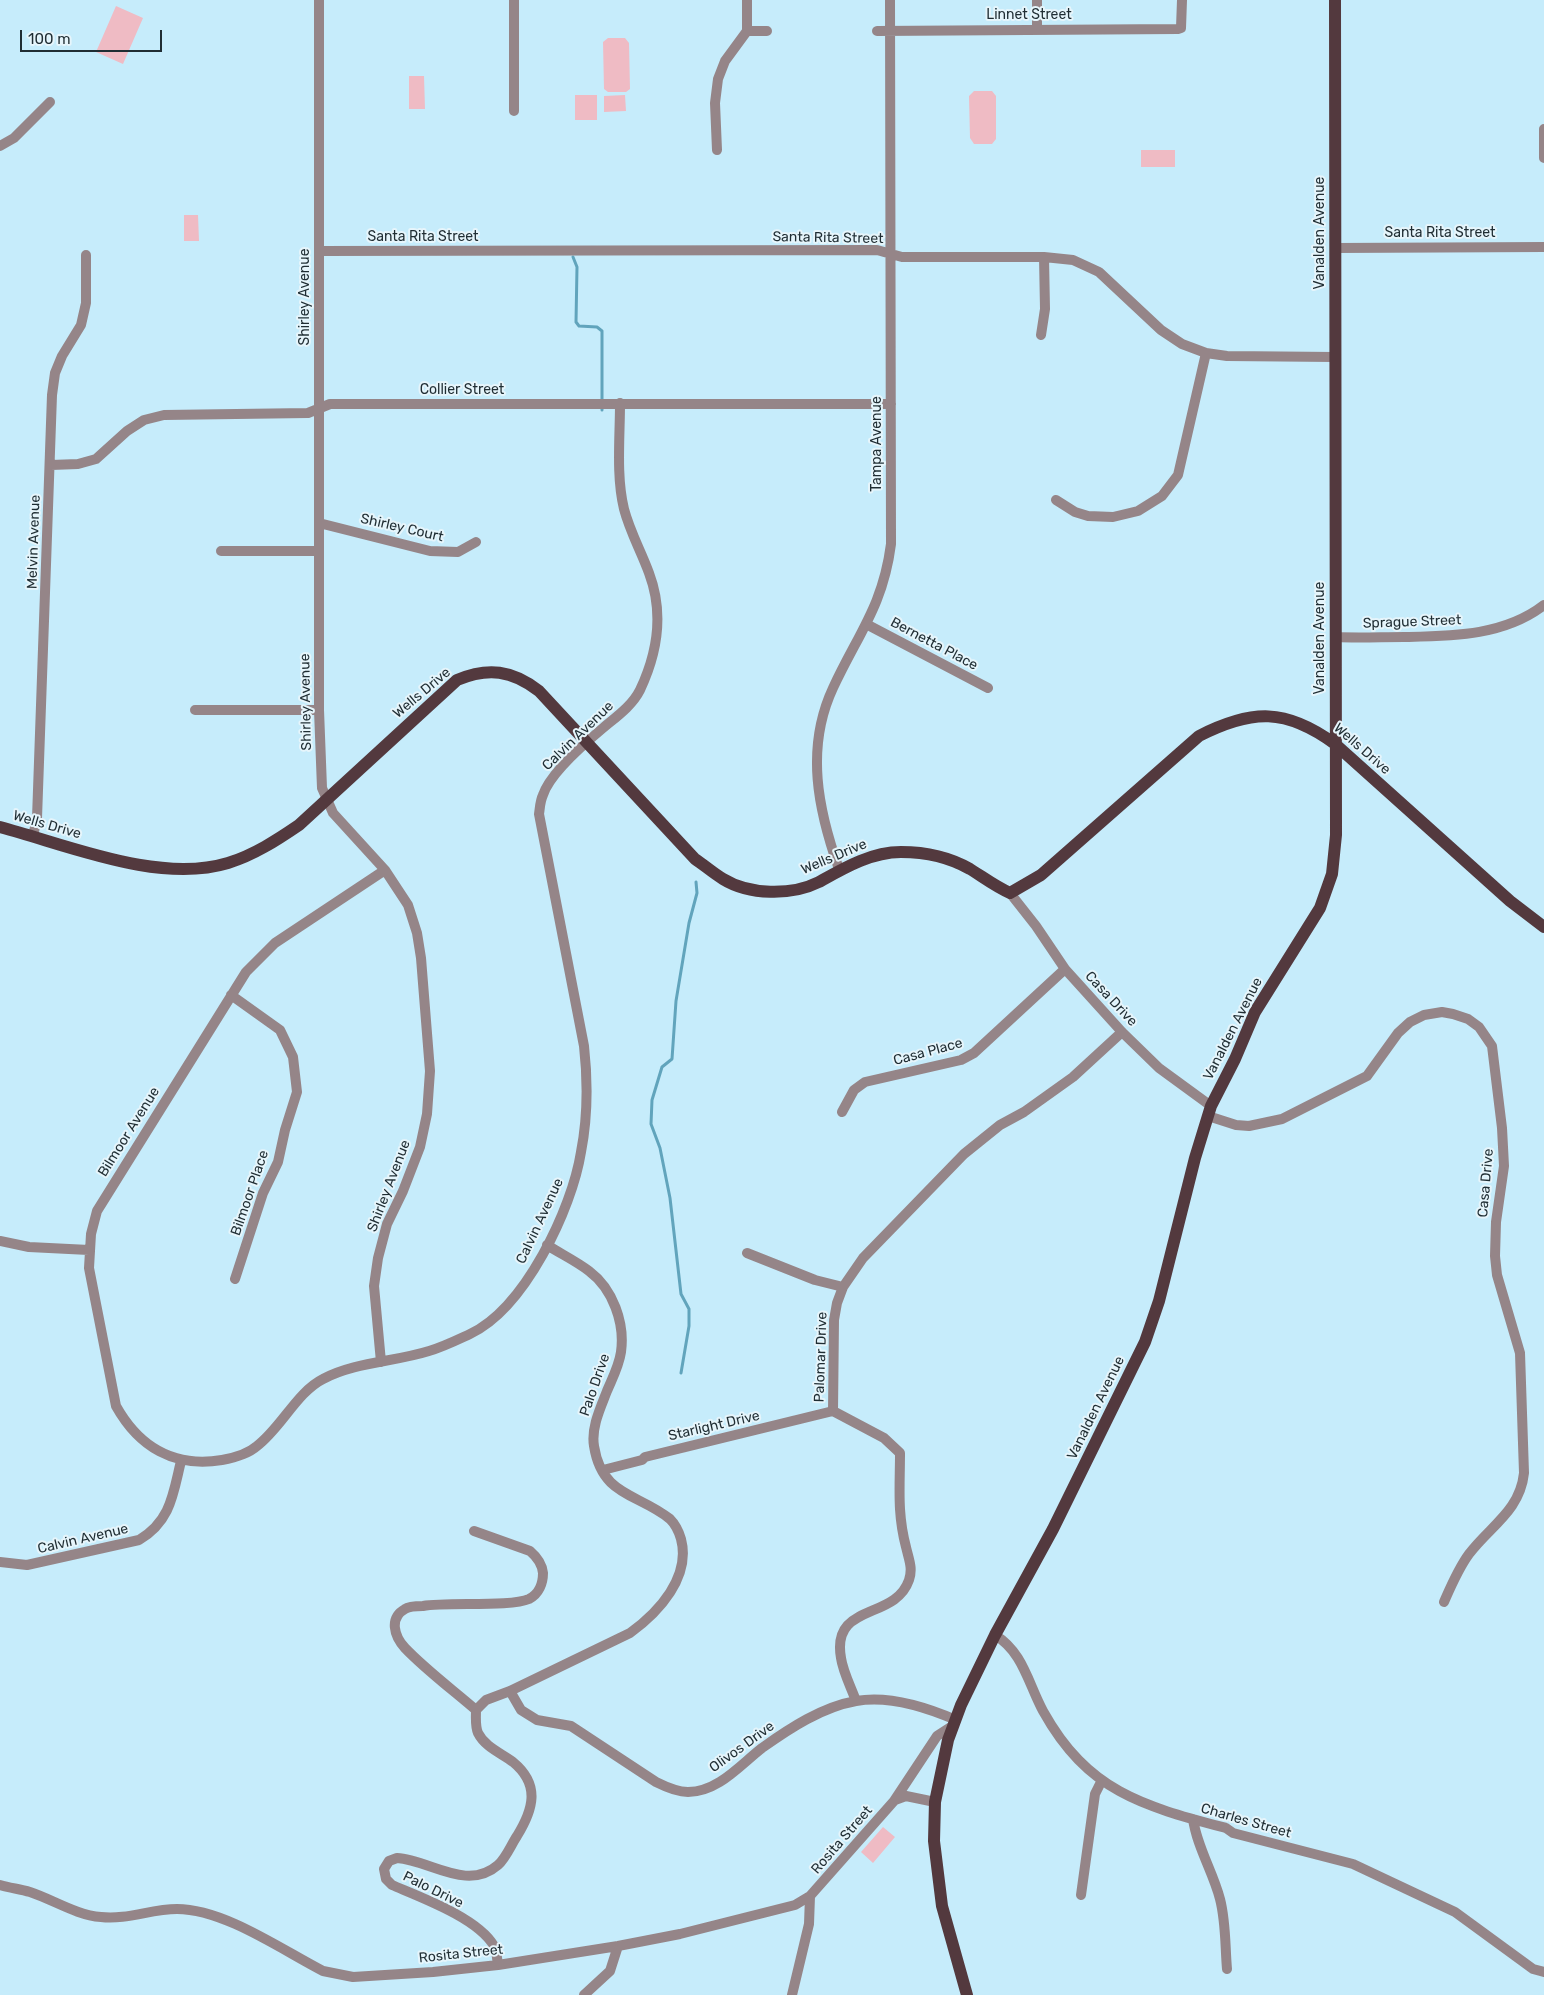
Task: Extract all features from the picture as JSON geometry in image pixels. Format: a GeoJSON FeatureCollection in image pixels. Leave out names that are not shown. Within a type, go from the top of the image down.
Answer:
{"type":"FeatureCollection","features":[{"type":"Feature","properties":{"kind":"main road","name":"Vanalden Avenue"},"geometry":{"type":"LineString","coordinates":[[966,1995],[942,1906],[934,1841],[935,1802],[948,1740],[1016,1592],[1053,1529],[1145,1342],[1164,1284],[1210,1111],[1255,1012],[1320,908],[1332,874],[1336,835],[1335,0]]}},
{"type":"Feature","properties":{"kind":"main road","name":"Wells Drive"},"geometry":{"type":"LineString","coordinates":[[0,827],[132,864],[165,869],[208,868],[228,863],[270,845],[299,825],[326,798],[456,680],[481,672],[511,674],[530,684],[695,859],[723,880],[743,888],[775,892],[795,889],[817,883],[839,869],[875,856],[899,852],[925,854],[948,859],[968,868],[1010,893],[1041,875],[1200,736],[1229,721],[1251,716],[1275,717],[1297,722],[1321,734],[1335,744],[1510,901],[1544,927]]}},
{"type":"Feature","properties":{"kind":"street","name":"Shirley Avenue"},"geometry":{"type":"LineString","coordinates":[[319,0],[319,551],[322,788],[333,813],[385,870],[408,905],[418,933],[430,1071],[427,1114],[420,1147],[404,1191],[387,1224],[378,1258],[374,1286],[381,1362]]}},
{"type":"Feature","properties":{"kind":"street"},"geometry":{"type":"LineString","coordinates":[[514,0],[514,111]]}},
{"type":"Feature","properties":{"kind":"street"},"geometry":{"type":"LineString","coordinates":[[717,150],[715,103],[718,79],[725,61],[747,31],[747,0]]}},
{"type":"Feature","properties":{"kind":"street","name":"Tampa Avenue"},"geometry":{"type":"LineString","coordinates":[[839,869],[819,803],[817,751],[826,707],[833,688],[868,625],[886,579],[891,544],[890,0]]}},
{"type":"Feature","properties":{"kind":"street"},"geometry":{"type":"LineString","coordinates":[[1037,0],[1037,28]]}},
{"type":"Feature","properties":{"kind":"street","name":"Linnet Street"},"geometry":{"type":"LineString","coordinates":[[877,31],[1181,28],[1182,0]]}},
{"type":"Feature","properties":{"kind":"street"},"geometry":{"type":"LineString","coordinates":[[747,31],[767,31]]}},
{"type":"Feature","properties":{"kind":"street"},"geometry":{"type":"LineString","coordinates":[[0,146],[14,138],[50,102]]}},
{"type":"Feature","properties":{"kind":"street"},"geometry":{"type":"LineString","coordinates":[[1544,129],[1544,158]]}},
{"type":"Feature","properties":{"kind":"street","name":"Santa Rita Street"},"geometry":{"type":"LineString","coordinates":[[1335,248],[1544,247]]}},
{"type":"Feature","properties":{"kind":"street","name":"Santa Rita Street"},"geometry":{"type":"LineString","coordinates":[[319,251],[878,250],[902,257],[1044,257],[1073,260],[1099,272],[1161,330],[1182,344],[1206,353],[1227,356],[1334,357]]}},
{"type":"Feature","properties":{"kind":"street","name":"Melvin Avenue"},"geometry":{"type":"LineString","coordinates":[[33,836],[36,818],[51,465],[52,395],[55,373],[62,356],[81,325],[86,304],[86,255]]}},
{"type":"Feature","properties":{"kind":"street"},"geometry":{"type":"LineString","coordinates":[[1042,336],[1045,309],[1044,257]]}},
{"type":"Feature","properties":{"kind":"street"},"geometry":{"type":"LineString","coordinates":[[1056,500],[1075,512],[1088,516],[1113,517],[1138,511],[1162,496],[1178,475],[1206,353]]}},
{"type":"Feature","properties":{"kind":"street","name":"Calvin Avenue"},"geometry":{"type":"LineString","coordinates":[[0,1562],[27,1565],[140,1540],[154,1531],[166,1515],[181,1461],[216,1461],[233,1458],[256,1448],[279,1426],[306,1392],[321,1380],[338,1372],[429,1351],[472,1333],[503,1311],[525,1284],[547,1245],[570,1195],[581,1153],[587,1114],[588,1081],[584,1046],[539,814],[543,795],[552,780],[586,743],[623,712],[638,693],[651,663],[658,631],[656,602],[649,573],[637,547],[624,508],[620,486],[620,403]]}},
{"type":"Feature","properties":{"kind":"street","name":"Collier Street"},"geometry":{"type":"LineString","coordinates":[[51,465],[78,464],[96,460],[127,431],[144,420],[164,415],[308,413],[330,404],[891,404]]}},
{"type":"Feature","properties":{"kind":"street","name":"Shirley Court"},"geometry":{"type":"LineString","coordinates":[[319,523],[430,551],[458,552],[476,542]]}},
{"type":"Feature","properties":{"kind":"street"},"geometry":{"type":"LineString","coordinates":[[221,551],[319,551]]}},
{"type":"Feature","properties":{"kind":"street","name":"Sprague Street"},"geometry":{"type":"LineString","coordinates":[[1335,637],[1462,636],[1496,628],[1533,613],[1544,605]]}},
{"type":"Feature","properties":{"kind":"street","name":"Bernetta Place"},"geometry":{"type":"LineString","coordinates":[[868,625],[988,688]]}},
{"type":"Feature","properties":{"kind":"street"},"geometry":{"type":"LineString","coordinates":[[195,710],[320,710]]}},
{"type":"Feature","properties":{"kind":"street","name":"Bilmoor Avenue"},"geometry":{"type":"LineString","coordinates":[[181,1461],[155,1450],[140,1439],[126,1423],[116,1406],[91,1283],[89,1250],[97,1211],[246,972],[275,943],[385,870]]}},
{"type":"Feature","properties":{"kind":"street","name":"Casa Drive"},"geometry":{"type":"LineString","coordinates":[[1010,893],[1036,926],[1064,969],[1122,1032],[1159,1068],[1210,1111],[1236,1125],[1249,1126],[1282,1119],[1367,1076],[1398,1034],[1410,1022],[1424,1014],[1442,1012],[1468,1019],[1479,1027],[1492,1046],[1504,1166],[1496,1222],[1495,1256],[1497,1275],[1520,1353],[1523,1488],[1513,1507],[1468,1555],[1444,1602]]}},
{"type":"Feature","properties":{"kind":"street","name":"Casa Place"},"geometry":{"type":"LineString","coordinates":[[842,1112],[854,1090],[865,1082],[944,1064],[974,1053],[1064,969]]}},
{"type":"Feature","properties":{"kind":"street","name":"Bilmoor Place"},"geometry":{"type":"LineString","coordinates":[[231,995],[280,1030],[293,1057],[297,1092],[284,1130],[278,1162],[263,1193],[235,1279]]}},
{"type":"Feature","properties":{"kind":"street","name":"Palomar Drive"},"geometry":{"type":"LineString","coordinates":[[856,1701],[841,1658],[840,1641],[845,1627],[862,1614],[890,1605],[900,1598],[905,1590],[912,1568],[905,1545],[898,1500],[900,1453],[884,1438],[833,1411],[834,1320],[843,1287],[863,1258],[964,1154],[1000,1125],[1024,1112],[1073,1077],[1122,1032]]}},
{"type":"Feature","properties":{"kind":"street"},"geometry":{"type":"LineString","coordinates":[[0,1241],[29,1247],[89,1250]]}},
{"type":"Feature","properties":{"kind":"street","name":"Palo Drive"},"geometry":{"type":"LineString","coordinates":[[498,1965],[494,1945],[472,1926],[442,1906],[392,1885],[386,1879],[384,1869],[389,1860],[397,1858],[464,1876],[483,1874],[499,1864],[529,1817],[532,1801],[526,1776],[514,1763],[486,1744],[477,1732],[476,1710],[486,1700],[510,1691],[630,1633],[645,1622],[669,1594],[680,1575],[683,1550],[679,1532],[671,1520],[615,1489],[603,1470],[594,1447],[594,1433],[621,1351],[620,1319],[608,1292],[590,1272],[547,1245]]}},
{"type":"Feature","properties":{"kind":"street"},"geometry":{"type":"LineString","coordinates":[[747,1252],[815,1280],[843,1287]]}},
{"type":"Feature","properties":{"kind":"street","name":"Starlight Drive"},"geometry":{"type":"LineString","coordinates":[[603,1470],[674,1450],[833,1411]]}},
{"type":"Feature","properties":{"kind":"street"},"geometry":{"type":"LineString","coordinates":[[474,1531],[530,1551],[537,1557],[543,1574],[542,1583],[537,1593],[524,1601],[453,1603],[405,1608],[396,1617],[394,1625],[395,1632],[404,1647],[476,1710]]}},
{"type":"Feature","properties":{"kind":"street","name":"Charles Street"},"geometry":{"type":"LineString","coordinates":[[995,1635],[1008,1643],[1016,1653],[1043,1710],[1057,1733],[1086,1767],[1118,1792],[1140,1802],[1226,1828],[1233,1833],[1353,1864],[1455,1912],[1533,1968],[1544,1972]]}},
{"type":"Feature","properties":{"kind":"street","name":"Olivos Drive"},"geometry":{"type":"LineString","coordinates":[[510,1691],[521,1710],[537,1720],[571,1726],[594,1743],[656,1782],[668,1788],[688,1792],[709,1787],[724,1779],[761,1749],[809,1718],[856,1701],[879,1700],[917,1706],[955,1722]]}},
{"type":"Feature","properties":{"kind":"street","name":"Rosita Street"},"geometry":{"type":"LineString","coordinates":[[0,1885],[28,1892],[79,1913],[102,1918],[125,1917],[176,1909],[202,1911],[229,1921],[323,1971],[339,1976],[432,1972],[498,1965],[618,1946],[680,1934],[795,1906],[810,1896],[894,1800],[938,1736],[955,1722]]}},
{"type":"Feature","properties":{"kind":"street"},"geometry":{"type":"LineString","coordinates":[[1081,1895],[1095,1794],[1102,1780]]}},
{"type":"Feature","properties":{"kind":"street"},"geometry":{"type":"LineString","coordinates":[[894,1800],[906,1796],[935,1802]]}},
{"type":"Feature","properties":{"kind":"street"},"geometry":{"type":"LineString","coordinates":[[1193,1819],[1195,1833],[1220,1900],[1224,1917],[1227,1969]]}},
{"type":"Feature","properties":{"kind":"street"},"geometry":{"type":"LineString","coordinates":[[792,1995],[809,1924],[810,1896]]}},
{"type":"Feature","properties":{"kind":"street"},"geometry":{"type":"LineString","coordinates":[[584,1995],[610,1971],[618,1946]]}},
{"type":"Feature","properties":{"kind":"shaded area"},"geometry":{"type":"Polygon","coordinates":[[[116,6],[143,18],[123,64],[96,52],[116,6]]]}},
{"type":"Feature","properties":{"kind":"shaded area"},"geometry":{"type":"Polygon","coordinates":[[[608,38],[625,38],[629,43],[630,89],[626,92],[608,92],[604,89],[603,42],[608,38]]]}},
{"type":"Feature","properties":{"kind":"shaded area"},"geometry":{"type":"Polygon","coordinates":[[[409,76],[424,76],[425,109],[409,109],[409,76]]]}},
{"type":"Feature","properties":{"kind":"shaded area"},"geometry":{"type":"Polygon","coordinates":[[[974,91],[992,91],[996,96],[996,139],[992,144],[974,144],[970,138],[969,96],[974,91]]]}},
{"type":"Feature","properties":{"kind":"shaded area"},"geometry":{"type":"Polygon","coordinates":[[[575,95],[597,95],[597,120],[575,120],[575,95]]]}},
{"type":"Feature","properties":{"kind":"shaded area"},"geometry":{"type":"Polygon","coordinates":[[[625,95],[626,111],[604,112],[604,96],[625,95]]]}},
{"type":"Feature","properties":{"kind":"shaded area"},"geometry":{"type":"Polygon","coordinates":[[[1141,150],[1175,150],[1175,167],[1141,167],[1141,150]]]}},
{"type":"Feature","properties":{"kind":"shaded area"},"geometry":{"type":"Polygon","coordinates":[[[184,215],[198,215],[199,241],[184,241],[184,215]]]}},
{"type":"Feature","properties":{"kind":"shaded area"},"geometry":{"type":"Polygon","coordinates":[[[883,1827],[895,1837],[873,1863],[861,1852],[883,1827]]]}},
{"type":"Feature","properties":{"kind":"waterway"},"geometry":{"type":"LineString","coordinates":[[573,257],[577,267],[576,322],[579,326],[597,327],[602,331],[602,410]]}},
{"type":"Feature","properties":{"kind":"waterway"},"geometry":{"type":"LineString","coordinates":[[681,1373],[689,1326],[689,1309],[681,1294],[670,1198],[660,1148],[651,1124],[652,1100],[662,1067],[672,1059],[676,1001],[689,923],[697,893],[696,882]]}}]}
